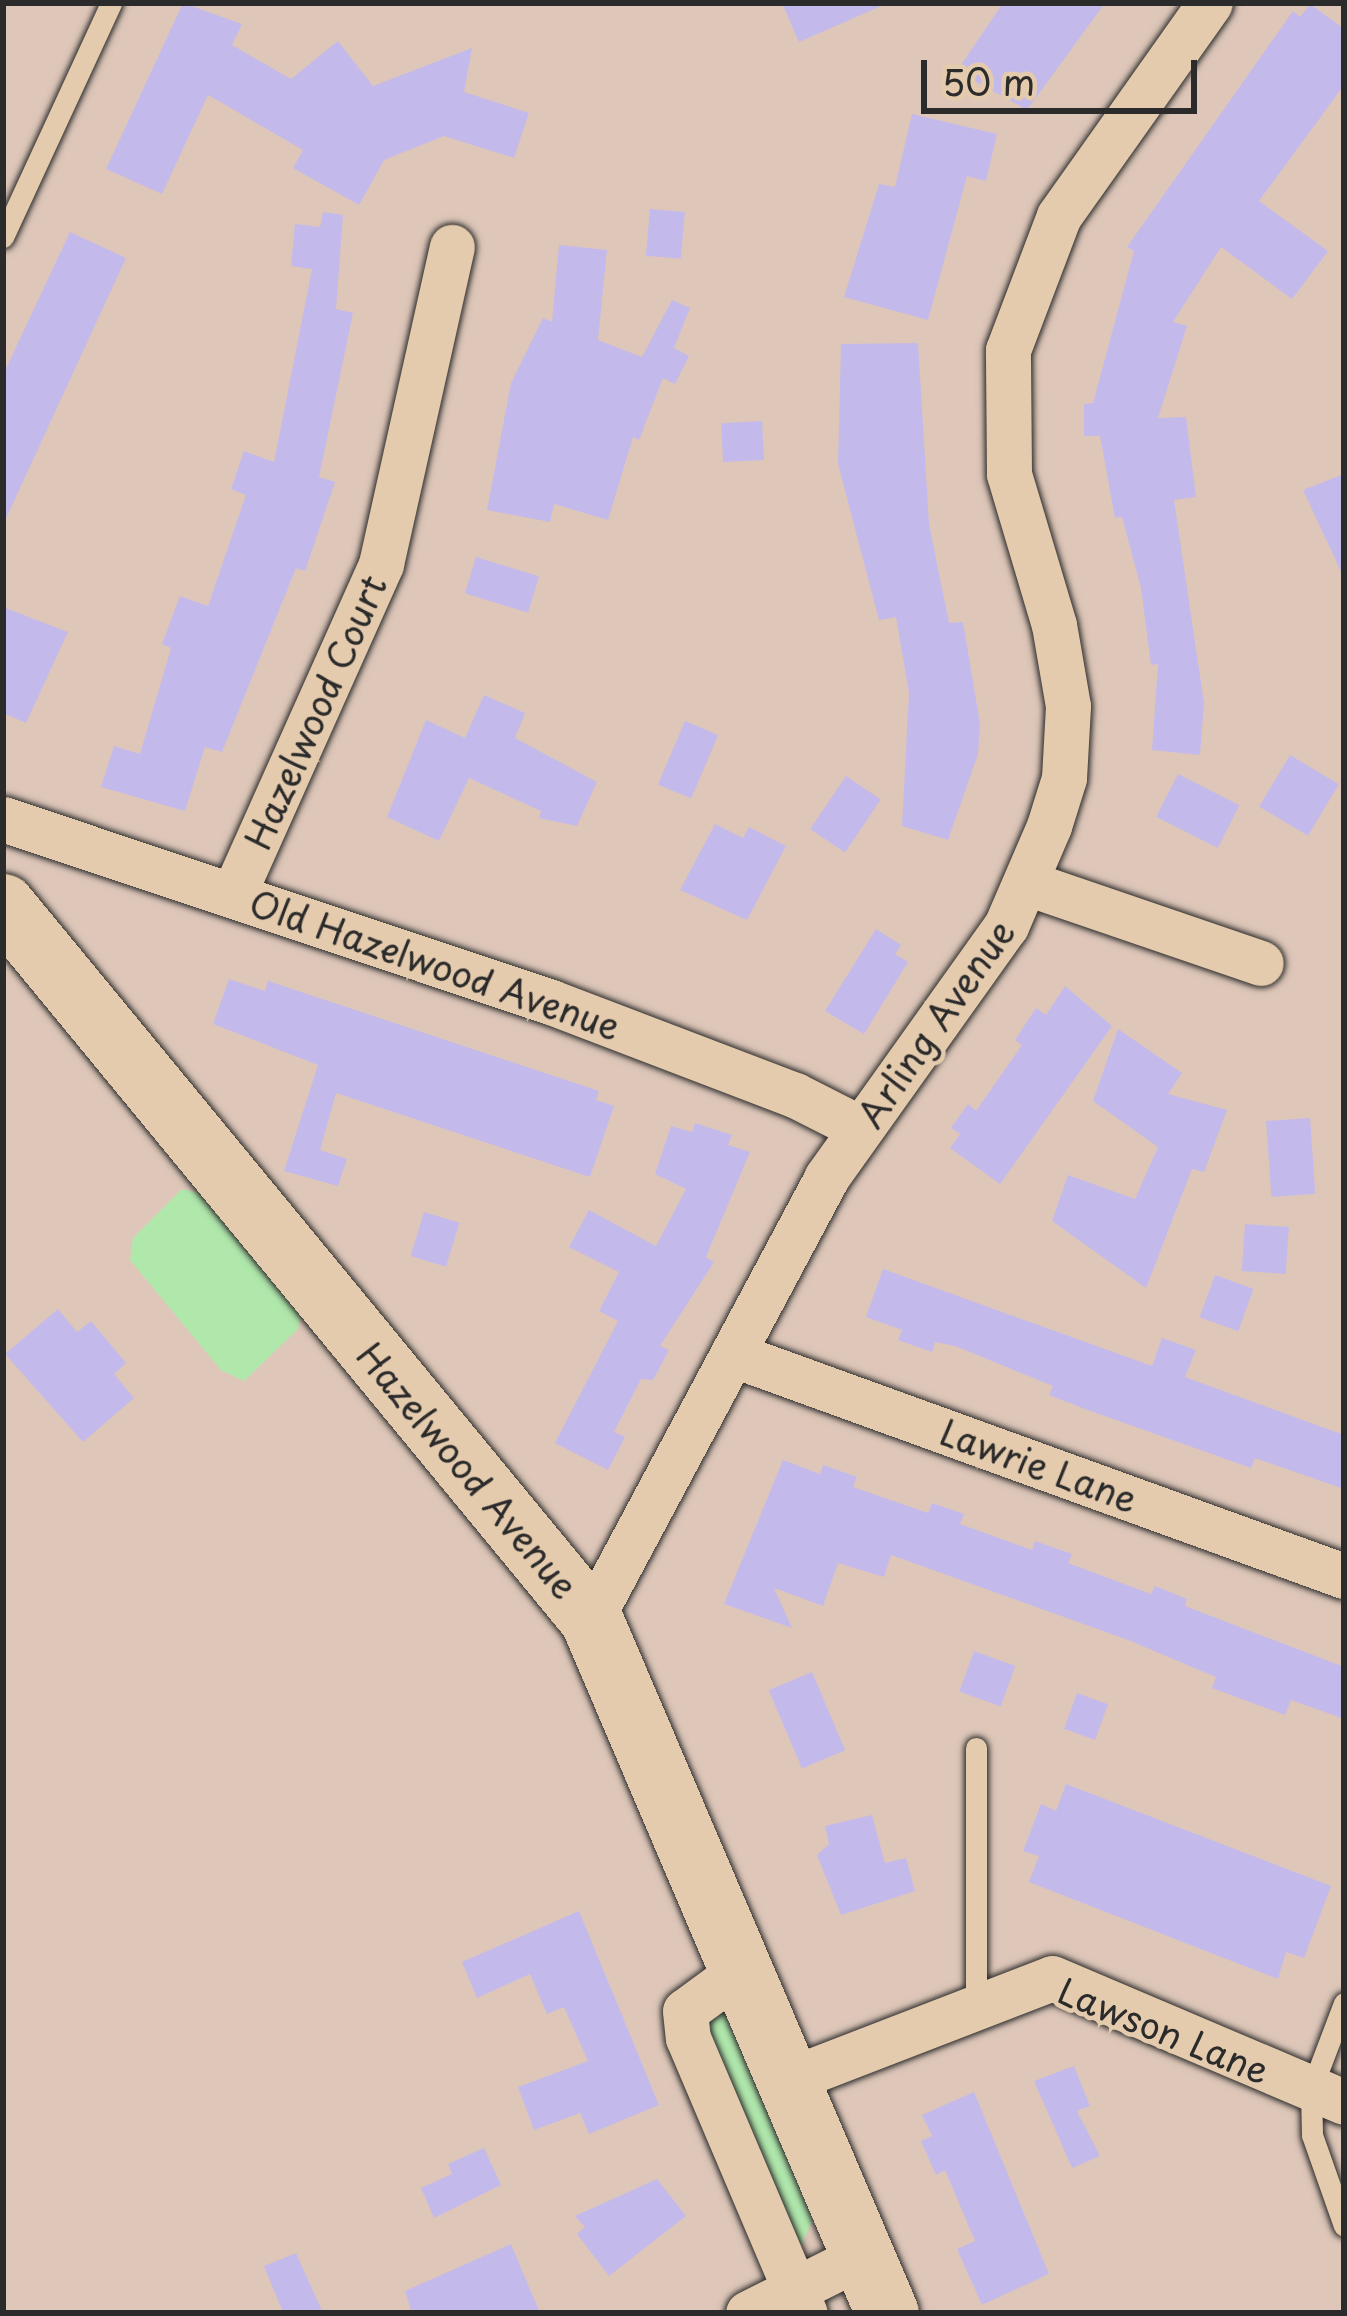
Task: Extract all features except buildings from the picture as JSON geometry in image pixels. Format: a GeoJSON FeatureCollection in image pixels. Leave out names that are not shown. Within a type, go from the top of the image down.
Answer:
{"type":"FeatureCollection","features":[{"type":"Feature","properties":{"kind":"street","name":"Arling Avenue"},"geometry":{"type":"LineString","coordinates":[[591,1619],[860,1128],[1006,926],[1027,883],[1064,778],[1069,706],[1054,625],[1009,474],[1008,350],[1038,255],[1059,216],[1210,3]]}},
{"type":"Feature","properties":{"kind":"street","name":"Hazelwood Court"},"geometry":{"type":"LineString","coordinates":[[234,892],[381,564],[452,248]]}},
{"type":"Feature","properties":{"kind":"street","name":"Old Hazelwood Avenue"},"geometry":{"type":"LineString","coordinates":[[3,819],[234,892],[551,1002],[795,1094],[860,1128]]}},
{"type":"Feature","properties":{"kind":"street"},"geometry":{"type":"LineString","coordinates":[[1027,883],[1261,963]]}},
{"type":"Feature","properties":{"kind":"street","name":"Hazelwood Avenue"},"geometry":{"type":"LineString","coordinates":[[3,905],[591,1619],[783,2082],[887,2313]]}},
{"type":"Feature","properties":{"kind":"street","name":"Lawrie Lane"},"geometry":{"type":"LineString","coordinates":[[734,1354],[1344,1576]]}},
{"type":"Feature","properties":{"kind":"street"},"geometry":{"type":"LineString","coordinates":[[737,1973],[685,2011],[688,2038],[800,2301]]}},
{"type":"Feature","properties":{"kind":"street","name":"Lawson Lane"},"geometry":{"type":"LineString","coordinates":[[783,2082],[1052,1978],[1328,2096]]}},
{"type":"Feature","properties":{"kind":"street"},"geometry":{"type":"LineString","coordinates":[[748,2313],[800,2301],[862,2256]]}},
{"type":"Feature","properties":{"kind":"lane"},"geometry":{"type":"LineString","coordinates":[[3,237],[111,3]]}},
{"type":"Feature","properties":{"kind":"lane"},"geometry":{"type":"LineString","coordinates":[[976,1748],[976,2006]]}},
{"type":"Feature","properties":{"kind":"lane"},"geometry":{"type":"LineString","coordinates":[[1344,2003],[1328,2096],[1312,2134],[1344,2226]]}},
{"type":"Feature","properties":{"kind":"green space"},"geometry":{"type":"Polygon","coordinates":[[[182,1189],[201,1193],[302,1313],[298,1329],[244,1381],[221,1370],[130,1260],[133,1238],[182,1189]]]}},
{"type":"Feature","properties":{"kind":"green space"},"geometry":{"type":"Polygon","coordinates":[[[723,2006],[817,2209],[799,2251],[701,2023],[723,2006]]]}}]}
